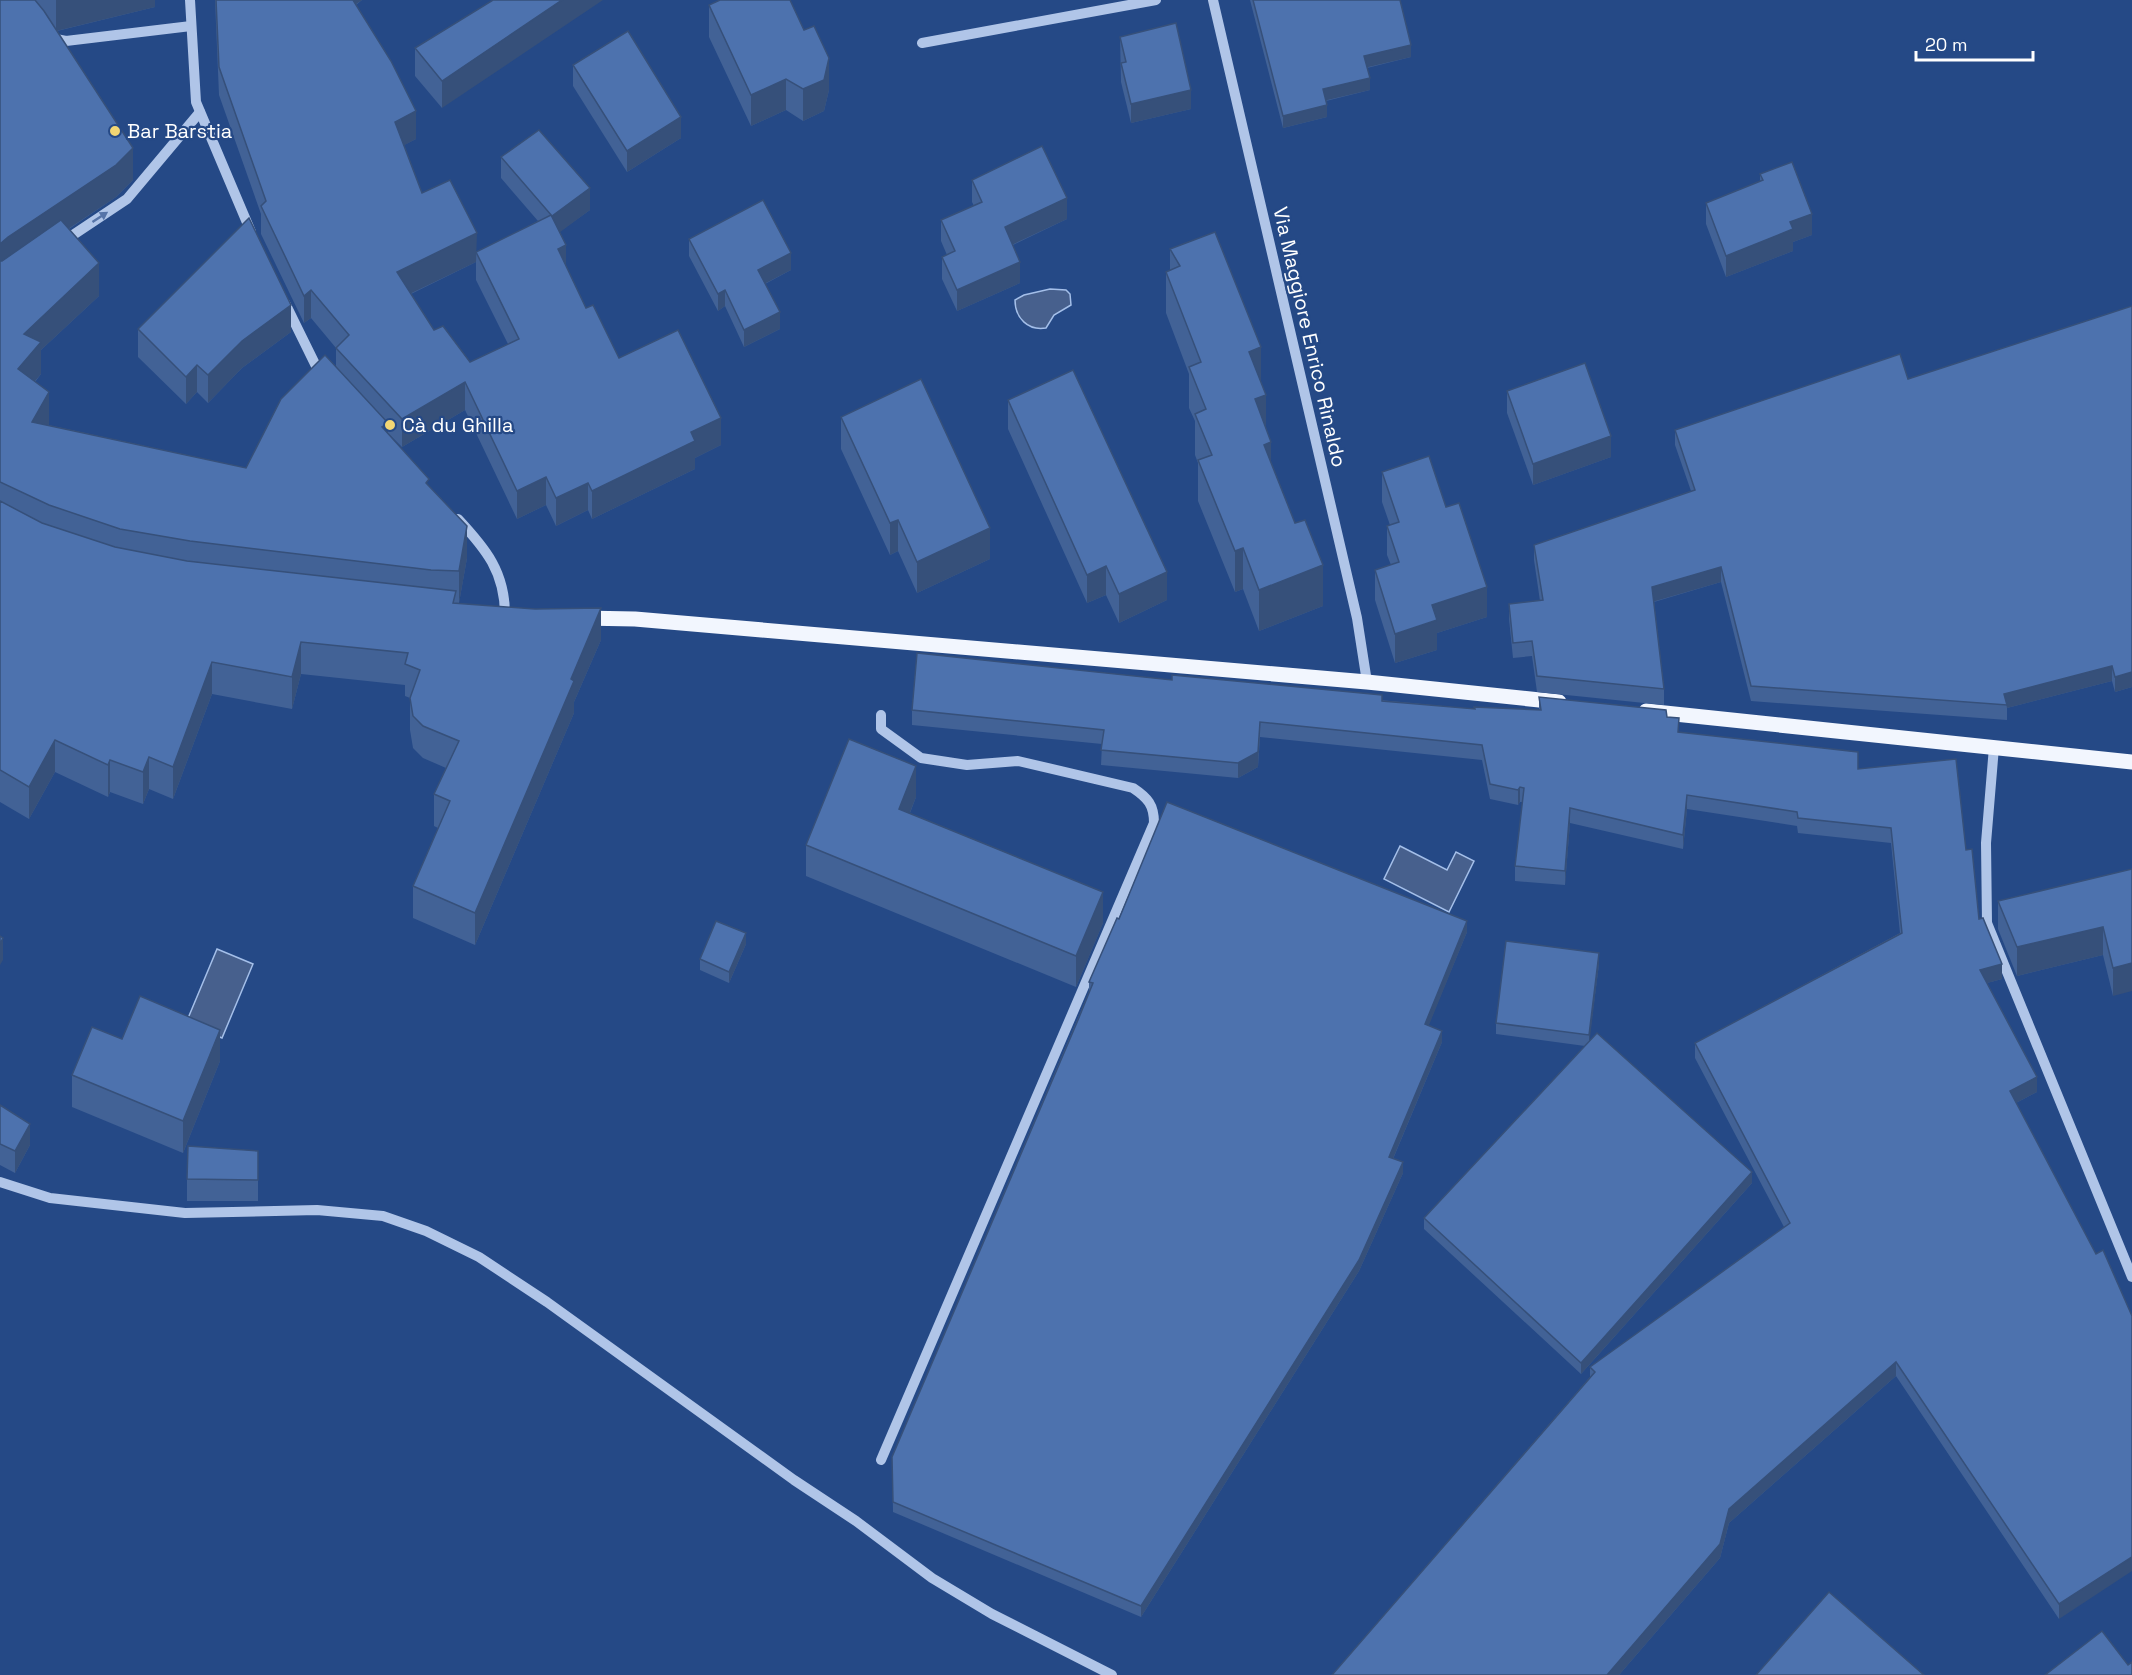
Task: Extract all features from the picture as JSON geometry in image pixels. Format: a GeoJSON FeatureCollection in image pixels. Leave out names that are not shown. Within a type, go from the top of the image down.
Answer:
{"type":"FeatureCollection","features":[{"type":"Feature","properties":{"kind":"main road"},"geometry":{"type":"LineString","coordinates":[[564,617],[658,621],[1367,682],[1580,704]]}},
{"type":"Feature","properties":{"kind":"main road"},"geometry":{"type":"LineString","coordinates":[[1627,709],[2132,762]]}},
{"type":"Feature","properties":{"kind":"street"},"geometry":{"type":"LineString","coordinates":[[190,0],[192,66],[200,112],[255,240]]}},
{"type":"Feature","properties":{"kind":"street"},"geometry":{"type":"LineString","coordinates":[[922,43],[1156,0]]}},
{"type":"Feature","properties":{"kind":"street","name":"Via Maggiore Enrico Rinaldo"},"geometry":{"type":"LineString","coordinates":[[1213,0],[1357,618],[1367,682]]}},
{"type":"Feature","properties":{"kind":"street"},"geometry":{"type":"LineString","coordinates":[[42,31],[48,37],[66,41],[190,26]]}},
{"type":"Feature","properties":{"kind":"street"},"geometry":{"type":"LineString","coordinates":[[50,250],[127,199],[200,112]]}},
{"type":"Feature","properties":{"kind":"street"},"geometry":{"type":"LineString","coordinates":[[281,293],[316,366],[332,383]]}},
{"type":"Feature","properties":{"kind":"street"},"geometry":{"type":"LineString","coordinates":[[448,509],[472,534],[500,575],[505,596],[505,615]]}},
{"type":"Feature","properties":{"kind":"street"},"geometry":{"type":"LineString","coordinates":[[880,715],[881,729],[921,758],[967,765],[1018,761],[1132,788],[1146,797],[1154,808],[1154,823],[881,1460]]}},
{"type":"Feature","properties":{"kind":"street"},"geometry":{"type":"LineString","coordinates":[[1994,747],[1986,843],[1987,923],[2132,1277]]}},
{"type":"Feature","properties":{"kind":"street"},"geometry":{"type":"LineString","coordinates":[[0,1182],[50,1198],[185,1213],[317,1210],[383,1216],[426,1231],[479,1257],[548,1302],[794,1480],[856,1521],[932,1578],[992,1614],[1112,1675]]}},
{"type":"Feature","properties":{"kind":"water"},"geometry":{"type":"Polygon","coordinates":[[[1050,289],[1066,290],[1070,294],[1071,305],[1054,315],[1046,328],[1028,325],[1020,318],[1015,300],[1024,295],[1050,289]]]}},
{"type":"Feature","properties":{"kind":"water"},"geometry":{"type":"Polygon","coordinates":[[[1400,846],[1447,870],[1456,852],[1474,861],[1449,912],[1384,879],[1400,846]]]}},
{"type":"Feature","properties":{"kind":"water"},"geometry":{"type":"Polygon","coordinates":[[[217,949],[253,964],[222,1038],[186,1023],[217,949]]]}},
{"type":"Feature","properties":{"kind":"building"},"geometry":{"type":"Polygon","coordinates":[[[0,0],[35,0],[133,148],[116,165],[0,244],[0,0]]]}},
{"type":"Feature","properties":{"kind":"building"},"geometry":{"type":"Polygon","coordinates":[[[216,0],[353,0],[391,61],[416,111],[395,122],[422,193],[450,180],[477,233],[397,272],[434,330],[443,326],[470,362],[519,339],[476,252],[551,215],[566,245],[558,249],[586,308],[593,305],[619,358],[678,330],[721,418],[691,432],[695,441],[592,491],[588,483],[556,498],[546,477],[517,491],[465,382],[402,419],[336,348],[349,335],[311,290],[304,296],[261,206],[266,201],[219,67],[216,0]]]}},
{"type":"Feature","properties":{"kind":"building"},"geometry":{"type":"Polygon","coordinates":[[[493,0],[562,0],[442,81],[415,48],[493,0]]]}},
{"type":"Feature","properties":{"kind":"building"},"geometry":{"type":"Polygon","coordinates":[[[720,0],[790,0],[804,30],[814,26],[829,58],[824,80],[803,89],[786,79],[751,95],[709,5],[720,0]]]}},
{"type":"Feature","properties":{"kind":"building"},"geometry":{"type":"Polygon","coordinates":[[[1253,0],[1400,0],[1411,45],[1364,56],[1370,78],[1323,89],[1327,105],[1283,116],[1253,0]]]}},
{"type":"Feature","properties":{"kind":"building"},"geometry":{"type":"Polygon","coordinates":[[[1176,23],[1191,90],[1131,104],[1121,63],[1126,62],[1120,37],[1176,23]]]}},
{"type":"Feature","properties":{"kind":"building"},"geometry":{"type":"Polygon","coordinates":[[[628,31],[681,117],[627,151],[573,65],[628,31]]]}},
{"type":"Feature","properties":{"kind":"building"},"geometry":{"type":"Polygon","coordinates":[[[539,130],[590,188],[552,216],[501,157],[539,130]]]}},
{"type":"Feature","properties":{"kind":"building"},"geometry":{"type":"Polygon","coordinates":[[[1042,146],[1067,198],[1005,227],[1020,262],[957,290],[942,257],[955,251],[941,220],[982,202],[972,180],[1042,146]]]}},
{"type":"Feature","properties":{"kind":"building"},"geometry":{"type":"Polygon","coordinates":[[[1792,162],[1812,214],[1790,222],[1793,229],[1726,256],[1706,203],[1763,180],[1760,174],[1792,162]]]}},
{"type":"Feature","properties":{"kind":"building"},"geometry":{"type":"Polygon","coordinates":[[[763,200],[791,253],[758,270],[780,312],[744,330],[725,290],[718,294],[689,239],[763,200]]]}},
{"type":"Feature","properties":{"kind":"building"},"geometry":{"type":"Polygon","coordinates":[[[249,218],[291,305],[242,341],[208,375],[197,365],[186,377],[138,329],[249,218]]]}},
{"type":"Feature","properties":{"kind":"building"},"geometry":{"type":"Polygon","coordinates":[[[61,220],[99,263],[24,334],[41,342],[18,369],[49,392],[32,422],[246,468],[281,399],[325,355],[388,423],[382,427],[429,479],[426,483],[467,526],[459,571],[431,570],[190,541],[120,529],[49,505],[0,482],[0,261],[61,220]]]}},
{"type":"Feature","properties":{"kind":"building"},"geometry":{"type":"Polygon","coordinates":[[[1215,232],[1261,347],[1249,352],[1266,395],[1255,399],[1271,442],[1264,445],[1295,523],[1305,520],[1323,565],[1259,590],[1243,548],[1235,551],[1198,460],[1212,455],[1195,414],[1206,409],[1189,367],[1201,362],[1166,272],[1180,266],[1170,249],[1215,232]]]}},
{"type":"Feature","properties":{"kind":"building"},"geometry":{"type":"Polygon","coordinates":[[[2132,306],[2132,672],[2115,677],[2112,666],[2004,694],[2007,705],[1751,686],[1721,567],[1652,587],[1664,689],[1537,676],[1532,641],[1513,643],[1509,604],[1543,600],[1534,545],[1695,490],[1675,430],[1900,354],[1908,379],[2132,306]]]}},
{"type":"Feature","properties":{"kind":"building"},"geometry":{"type":"Polygon","coordinates":[[[1585,363],[1611,436],[1533,464],[1507,391],[1585,363]]]}},
{"type":"Feature","properties":{"kind":"building"},"geometry":{"type":"Polygon","coordinates":[[[1073,370],[1167,572],[1119,594],[1106,566],[1087,575],[1008,400],[1073,370]]]}},
{"type":"Feature","properties":{"kind":"building"},"geometry":{"type":"Polygon","coordinates":[[[921,379],[990,528],[917,562],[898,520],[890,523],[841,417],[921,379]]]}},
{"type":"Feature","properties":{"kind":"building"},"geometry":{"type":"Polygon","coordinates":[[[1429,456],[1446,507],[1459,503],[1487,587],[1432,605],[1437,620],[1395,634],[1375,570],[1399,562],[1387,526],[1399,522],[1382,472],[1429,456]]]}},
{"type":"Feature","properties":{"kind":"building"},"geometry":{"type":"Polygon","coordinates":[[[0,501],[42,523],[115,547],[187,561],[456,591],[453,603],[535,609],[601,608],[571,679],[574,681],[475,913],[413,886],[450,801],[434,794],[459,741],[423,726],[413,716],[410,698],[420,670],[405,664],[408,653],[301,642],[292,677],[212,662],[173,767],[149,757],[143,772],[110,760],[108,765],[55,740],[29,787],[0,770],[0,501]]]}},
{"type":"Feature","properties":{"kind":"building"},"geometry":{"type":"Polygon","coordinates":[[[917,653],[1172,680],[1172,675],[1382,695],[1382,701],[1475,709],[1474,707],[1541,710],[1539,697],[1666,710],[1667,717],[1679,718],[1678,732],[1858,752],[1858,769],[1956,759],[1966,850],[1972,849],[1979,919],[1983,918],[2002,964],[1980,970],[2037,1077],[2010,1091],[2096,1254],[2103,1250],[2132,1316],[2132,1557],[2059,1604],[1896,1362],[1729,1509],[1720,1544],[1607,1675],[1332,1675],[1595,1372],[1590,1367],[1790,1223],[1695,1043],[1902,933],[1891,828],[1798,818],[1797,812],[1687,795],[1683,835],[1570,808],[1565,871],[1515,866],[1524,788],[1520,787],[1518,790],[1490,784],[1482,745],[1260,722],[1258,752],[1238,763],[1101,750],[1104,730],[912,710],[917,653]]]}},
{"type":"Feature","properties":{"kind":"building"},"geometry":{"type":"Polygon","coordinates":[[[849,739],[916,766],[899,809],[1103,892],[1076,956],[806,845],[849,739]]]}},
{"type":"Feature","properties":{"kind":"building"},"geometry":{"type":"Polygon","coordinates":[[[1167,802],[1467,921],[1425,1024],[1442,1031],[1389,1157],[1403,1162],[1359,1260],[1141,1606],[893,1502],[892,1457],[1078,1020],[1093,983],[1089,982],[1117,918],[1119,919],[1167,802]]]}},
{"type":"Feature","properties":{"kind":"building"},"geometry":{"type":"Polygon","coordinates":[[[2132,869],[2132,963],[2113,968],[2103,927],[2017,947],[1998,901],[2132,869]]]}},
{"type":"Feature","properties":{"kind":"building"},"geometry":{"type":"Polygon","coordinates":[[[716,921],[746,933],[729,972],[700,959],[716,921]]]}},
{"type":"Feature","properties":{"kind":"building"},"geometry":{"type":"Polygon","coordinates":[[[1506,941],[1599,953],[1589,1035],[1496,1023],[1506,941]]]}},
{"type":"Feature","properties":{"kind":"building"},"geometry":{"type":"Polygon","coordinates":[[[140,996],[220,1030],[183,1121],[72,1075],[92,1027],[122,1039],[140,996]]]}},
{"type":"Feature","properties":{"kind":"building"},"geometry":{"type":"Polygon","coordinates":[[[1597,1033],[1752,1172],[1581,1363],[1424,1218],[1597,1033]]]}},
{"type":"Feature","properties":{"kind":"building"},"geometry":{"type":"Polygon","coordinates":[[[0,1105],[30,1124],[15,1151],[0,1144],[0,1105]]]}},
{"type":"Feature","properties":{"kind":"building"},"geometry":{"type":"Polygon","coordinates":[[[188,1146],[258,1151],[258,1180],[187,1179],[188,1146]]]}},
{"type":"Feature","properties":{"kind":"building"},"geometry":{"type":"Polygon","coordinates":[[[1829,1592],[1924,1675],[1756,1675],[1829,1592]]]}},
{"type":"Feature","properties":{"kind":"building"},"geometry":{"type":"Polygon","coordinates":[[[2102,1631],[2128,1665],[2132,1662],[2132,1675],[2045,1675],[2102,1631]]]}},
{"type":"Feature","properties":{"kind":"place","name":"Bar Barstia"},"geometry":{"type":"Point","coordinates":[115,131]}},
{"type":"Feature","properties":{"kind":"place","name":"Cà du Ghilla"},"geometry":{"type":"Point","coordinates":[390,425]}}]}
